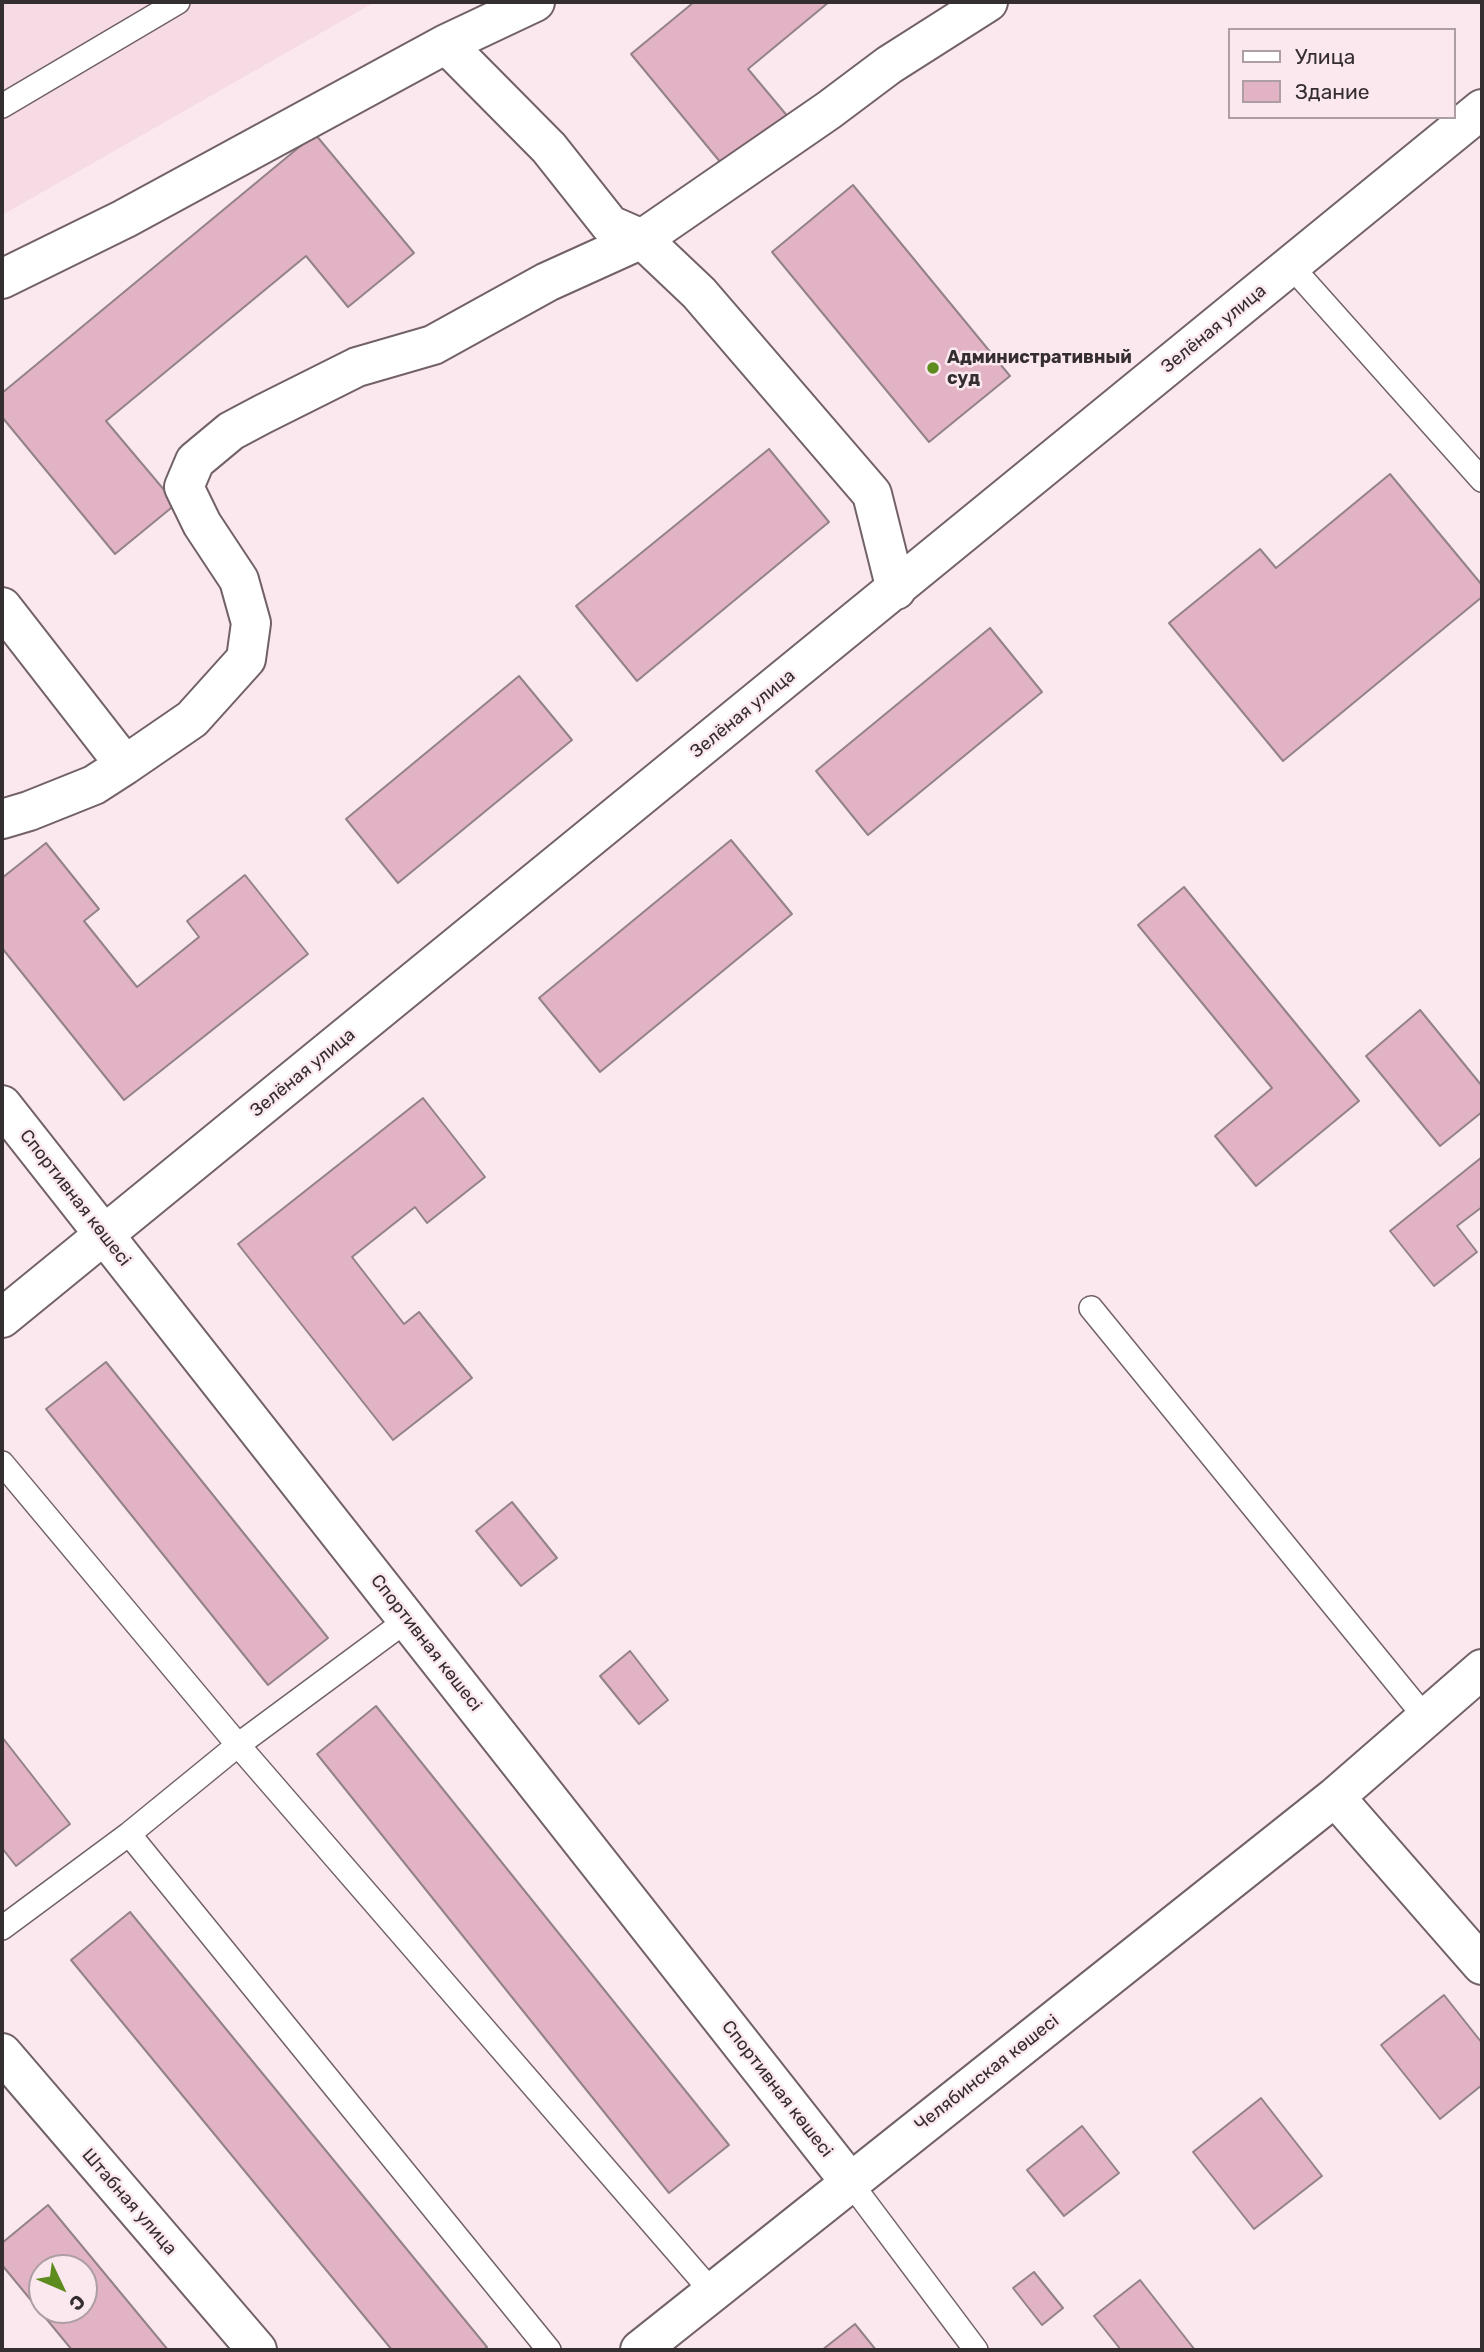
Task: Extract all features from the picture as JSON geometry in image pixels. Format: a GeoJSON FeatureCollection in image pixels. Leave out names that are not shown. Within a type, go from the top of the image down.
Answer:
{"type":"FeatureCollection","features":[{"type":"Feature","properties":{"kind":"street"},"geometry":{"type":"LineString","coordinates":[[2,279],[124,219],[446,44],[535,2]]}},
{"type":"Feature","properties":{"kind":"street"},"geometry":{"type":"LineString","coordinates":[[2,819],[94,785],[125,765],[192,719],[246,659],[251,622],[239,580],[202,524],[184,487],[195,461],[231,431],[357,367],[433,345],[547,282],[642,239],[829,110],[889,65],[988,2]]}},
{"type":"Feature","properties":{"kind":"street"},"geometry":{"type":"LineString","coordinates":[[446,44],[549,148],[610,225],[642,239],[699,293],[872,494],[896,590]]}},
{"type":"Feature","properties":{"kind":"street","name":"Зелёная улица"},"geometry":{"type":"LineString","coordinates":[[2,1318],[1482,109]]}},
{"type":"Feature","properties":{"kind":"street"},"geometry":{"type":"LineString","coordinates":[[2,607],[125,765]]}},
{"type":"Feature","properties":{"kind":"street","name":"Спортивная көшесі"},"geometry":{"type":"LineString","coordinates":[[2,1105],[850,2182]]}},
{"type":"Feature","properties":{"kind":"street","name":"Челябинская көшесі"},"geometry":{"type":"LineString","coordinates":[[640,2350],[1335,1797],[1482,1668]]}},
{"type":"Feature","properties":{"kind":"street"},"geometry":{"type":"LineString","coordinates":[[1335,1797],[1482,1965]]}},
{"type":"Feature","properties":{"kind":"street","name":"Штабная улица"},"geometry":{"type":"LineString","coordinates":[[2,2053],[257,2350]]}},
{"type":"Feature","properties":{"kind":"lane"},"geometry":{"type":"LineString","coordinates":[[2,106],[178,2]]}},
{"type":"Feature","properties":{"kind":"lane"},"geometry":{"type":"LineString","coordinates":[[1291,266],[1482,480]]}},
{"type":"Feature","properties":{"kind":"lane"},"geometry":{"type":"LineString","coordinates":[[1091,1308],[1425,1717]]}},
{"type":"Feature","properties":{"kind":"lane"},"geometry":{"type":"LineString","coordinates":[[2,1463],[238,1745],[713,2293]]}},
{"type":"Feature","properties":{"kind":"lane"},"geometry":{"type":"LineString","coordinates":[[2,1928],[129,1834],[238,1745],[407,1620]]}},
{"type":"Feature","properties":{"kind":"lane"},"geometry":{"type":"LineString","coordinates":[[129,1834],[549,2350]]}},
{"type":"Feature","properties":{"kind":"lane"},"geometry":{"type":"LineString","coordinates":[[850,2182],[976,2350]]}},
{"type":"Feature","properties":{"kind":"shaded area"},"geometry":{"type":"Polygon","coordinates":[[[2,2],[375,2],[2,215],[2,2]]]}},
{"type":"Feature","properties":{"kind":"building"},"geometry":{"type":"Polygon","coordinates":[[[694,2],[829,2],[748,69],[789,118],[726,169],[631,54],[694,2]]]}},
{"type":"Feature","properties":{"kind":"building"},"geometry":{"type":"Polygon","coordinates":[[[315,134],[414,253],[348,307],[306,256],[106,421],[176,504],[115,554],[2,417],[2,393],[315,134]]]}},
{"type":"Feature","properties":{"kind":"building"},"geometry":{"type":"Polygon","coordinates":[[[853,185],[1010,376],[929,442],[772,252],[853,185]]]}},
{"type":"Feature","properties":{"kind":"building"},"geometry":{"type":"Polygon","coordinates":[[[769,449],[829,522],[637,681],[576,606],[769,449]]]}},
{"type":"Feature","properties":{"kind":"building"},"geometry":{"type":"Polygon","coordinates":[[[1390,474],[1482,585],[1482,597],[1283,761],[1169,623],[1260,549],[1276,568],[1390,474]]]}},
{"type":"Feature","properties":{"kind":"building"},"geometry":{"type":"Polygon","coordinates":[[[990,628],[1042,692],[868,835],[816,771],[990,628]]]}},
{"type":"Feature","properties":{"kind":"building"},"geometry":{"type":"Polygon","coordinates":[[[519,676],[572,740],[398,883],[346,819],[519,676]]]}},
{"type":"Feature","properties":{"kind":"building"},"geometry":{"type":"Polygon","coordinates":[[[731,840],[792,914],[600,1072],[539,998],[731,840]]]}},
{"type":"Feature","properties":{"kind":"building"},"geometry":{"type":"Polygon","coordinates":[[[46,843],[99,909],[84,921],[137,987],[199,937],[187,921],[245,875],[308,954],[124,1100],[2,948],[2,878],[46,843]]]}},
{"type":"Feature","properties":{"kind":"building"},"geometry":{"type":"Polygon","coordinates":[[[1184,887],[1359,1101],[1256,1186],[1215,1136],[1272,1088],[1138,925],[1184,887]]]}},
{"type":"Feature","properties":{"kind":"building"},"geometry":{"type":"Polygon","coordinates":[[[1420,1010],[1482,1086],[1482,1112],[1440,1146],[1366,1056],[1420,1010]]]}},
{"type":"Feature","properties":{"kind":"building"},"geometry":{"type":"Polygon","coordinates":[[[423,1098],[485,1177],[427,1223],[415,1207],[352,1257],[404,1324],[419,1312],[472,1378],[393,1440],[238,1244],[423,1098]]]}},
{"type":"Feature","properties":{"kind":"building"},"geometry":{"type":"Polygon","coordinates":[[[1482,1157],[1482,1207],[1457,1226],[1477,1252],[1434,1286],[1390,1231],[1482,1157]]]}},
{"type":"Feature","properties":{"kind":"building"},"geometry":{"type":"Polygon","coordinates":[[[106,1362],[328,1638],[268,1685],[46,1409],[106,1362]]]}},
{"type":"Feature","properties":{"kind":"building"},"geometry":{"type":"Polygon","coordinates":[[[512,1502],[557,1558],[521,1586],[476,1531],[512,1502]]]}},
{"type":"Feature","properties":{"kind":"building"},"geometry":{"type":"Polygon","coordinates":[[[630,1651],[668,1700],[639,1724],[600,1676],[630,1651]]]}},
{"type":"Feature","properties":{"kind":"building"},"geometry":{"type":"Polygon","coordinates":[[[376,1706],[729,2145],[669,2193],[317,1754],[376,1706]]]}},
{"type":"Feature","properties":{"kind":"building"},"geometry":{"type":"Polygon","coordinates":[[[2,1737],[70,1824],[16,1866],[2,1848],[2,1737]]]}},
{"type":"Feature","properties":{"kind":"building"},"geometry":{"type":"Polygon","coordinates":[[[130,1912],[487,2347],[483,2350],[392,2350],[71,1960],[130,1912]]]}},
{"type":"Feature","properties":{"kind":"building"},"geometry":{"type":"Polygon","coordinates":[[[1444,1995],[1482,2043],[1482,2085],[1440,2119],[1381,2045],[1444,1995]]]}},
{"type":"Feature","properties":{"kind":"building"},"geometry":{"type":"Polygon","coordinates":[[[1261,2098],[1322,2176],[1254,2229],[1193,2152],[1261,2098]]]}},
{"type":"Feature","properties":{"kind":"building"},"geometry":{"type":"Polygon","coordinates":[[[1082,2126],[1119,2173],[1064,2216],[1027,2170],[1082,2126]]]}},
{"type":"Feature","properties":{"kind":"building"},"geometry":{"type":"Polygon","coordinates":[[[48,2205],[89,2254],[28,2254],[28,2297],[2,2265],[2,2243],[48,2205]]]}},
{"type":"Feature","properties":{"kind":"building"},"geometry":{"type":"Polygon","coordinates":[[[98,2265],[168,2350],[72,2350],[51,2324],[98,2324],[98,2265]]]}},
{"type":"Feature","properties":{"kind":"building"},"geometry":{"type":"Polygon","coordinates":[[[1034,2272],[1063,2308],[1042,2325],[1013,2288],[1034,2272]]]}},
{"type":"Feature","properties":{"kind":"building"},"geometry":{"type":"Polygon","coordinates":[[[1140,2280],[1195,2350],[1121,2350],[1094,2316],[1140,2280]]]}},
{"type":"Feature","properties":{"kind":"building"},"geometry":{"type":"Polygon","coordinates":[[[855,2324],[876,2350],[822,2350],[855,2324]]]}},
{"type":"Feature","properties":{"kind":"place","name":"Административный суд"},"geometry":{"type":"Point","coordinates":[933,368]}}]}
